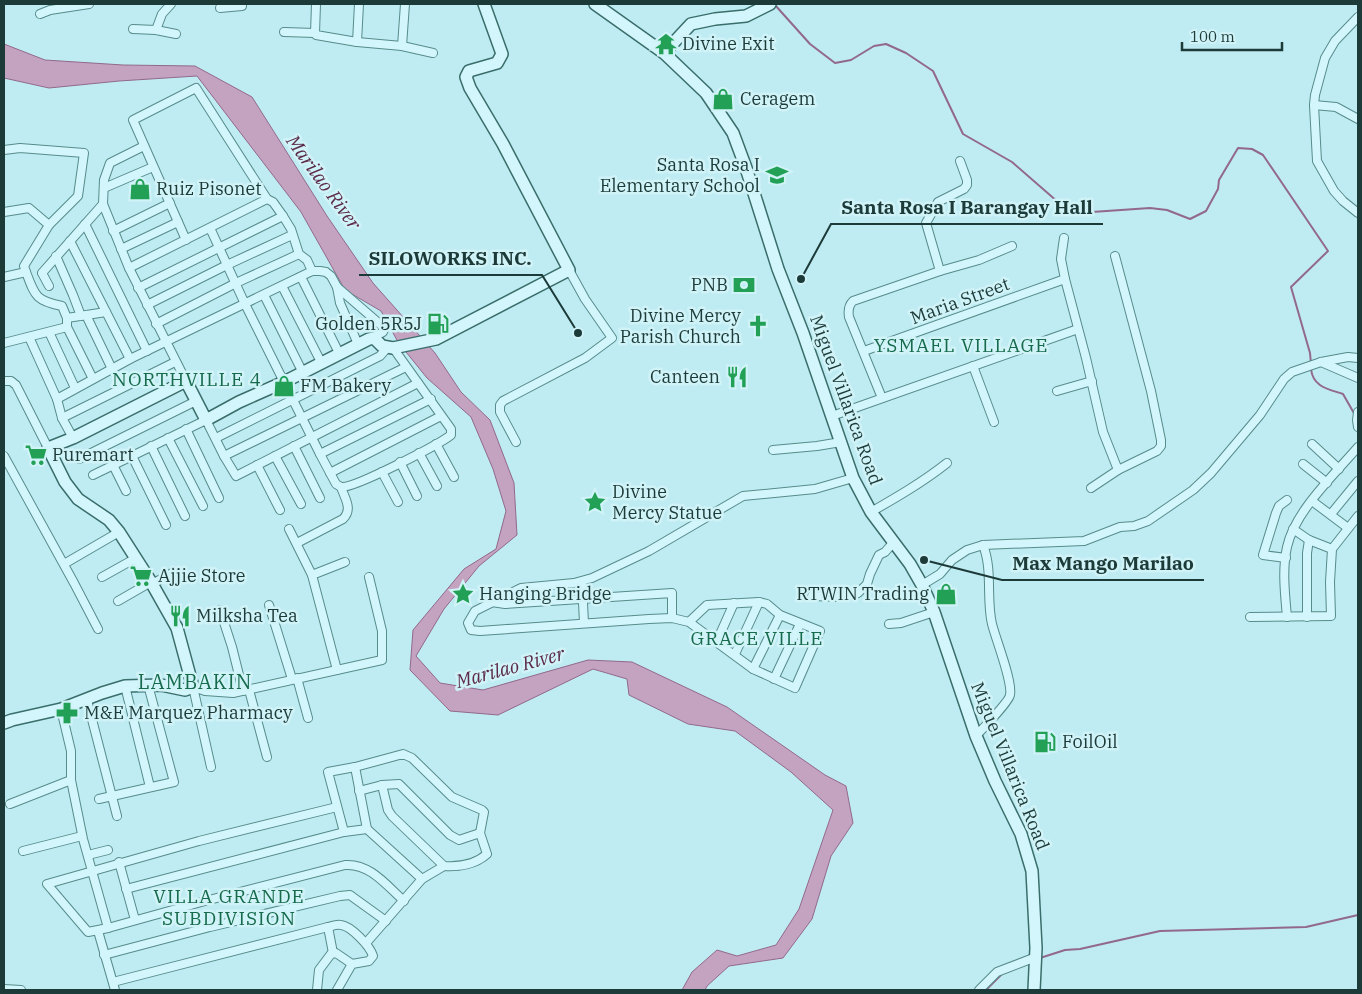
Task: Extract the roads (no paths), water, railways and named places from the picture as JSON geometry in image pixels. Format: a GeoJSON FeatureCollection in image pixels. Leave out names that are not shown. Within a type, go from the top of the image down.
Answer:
{"type":"FeatureCollection","features":[{"type":"Feature","properties":{"kind":"street"},"geometry":{"type":"LineString","coordinates":[[40,14],[50,10],[89,4]]}},
{"type":"Feature","properties":{"kind":"street"},"geometry":{"type":"LineString","coordinates":[[156,30],[162,14],[171,4]]}},
{"type":"Feature","properties":{"kind":"street"},"geometry":{"type":"LineString","coordinates":[[220,8],[242,6],[242,4]]}},
{"type":"Feature","properties":{"kind":"street"},"geometry":{"type":"LineString","coordinates":[[315,33],[316,4]]}},
{"type":"Feature","properties":{"kind":"street"},"geometry":{"type":"LineString","coordinates":[[357,42],[359,4]]}},
{"type":"Feature","properties":{"kind":"street"},"geometry":{"type":"LineString","coordinates":[[402,46],[405,4]]}},
{"type":"Feature","properties":{"kind":"street"},"geometry":{"type":"LineString","coordinates":[[484,4],[502,54],[497,63],[469,71],[466,77],[470,88],[503,144],[585,299],[612,338],[585,358],[503,401],[500,405],[500,412],[516,442]]}},
{"type":"Feature","properties":{"kind":"street","name":"Miguel Villarica Road"},"geometry":{"type":"LineString","coordinates":[[595,4],[664,53],[706,93],[733,132],[778,269],[804,333],[852,478],[870,512],[910,564],[922,585],[934,612],[976,736],[1020,834],[1032,871],[1036,956],[1034,990]]}},
{"type":"Feature","properties":{"kind":"street"},"geometry":{"type":"LineString","coordinates":[[664,53],[692,24],[714,19],[746,16],[770,4]]}},
{"type":"Feature","properties":{"kind":"street"},"geometry":{"type":"LineString","coordinates":[[1358,17],[1335,41],[1325,58],[1314,105],[1317,161],[1334,191],[1358,213]]}},
{"type":"Feature","properties":{"kind":"street"},"geometry":{"type":"LineString","coordinates":[[133,29],[156,30],[176,34]]}},
{"type":"Feature","properties":{"kind":"street"},"geometry":{"type":"LineString","coordinates":[[284,32],[315,33],[316,35],[357,42],[402,46],[433,53]]}},
{"type":"Feature","properties":{"kind":"street"},"geometry":{"type":"LineString","coordinates":[[186,240],[133,120],[196,88],[268,199],[273,202],[283,216],[291,229],[299,254],[307,260],[312,271]]}},
{"type":"Feature","properties":{"kind":"street"},"geometry":{"type":"LineString","coordinates":[[1314,105],[1336,107],[1358,119]]}},
{"type":"Feature","properties":{"kind":"street"},"geometry":{"type":"LineString","coordinates":[[144,146],[110,163],[104,180],[103,204],[138,288],[236,476],[418,383]]}},
{"type":"Feature","properties":{"kind":"street"},"geometry":{"type":"LineString","coordinates":[[4,150],[20,148],[84,153],[78,196],[49,225],[24,266],[33,292],[42,302],[62,306],[67,318],[67,327],[93,378]]}},
{"type":"Feature","properties":{"kind":"street"},"geometry":{"type":"LineString","coordinates":[[940,271],[926,223],[938,202],[964,189],[967,185],[968,180],[960,161]]}},
{"type":"Feature","properties":{"kind":"street"},"geometry":{"type":"LineString","coordinates":[[104,188],[153,167]]}},
{"type":"Feature","properties":{"kind":"street"},"geometry":{"type":"LineString","coordinates":[[129,268],[268,199]]}},
{"type":"Feature","properties":{"kind":"street"},"geometry":{"type":"LineString","coordinates":[[113,230],[170,203]]}},
{"type":"Feature","properties":{"kind":"street"},"geometry":{"type":"LineString","coordinates":[[48,286],[42,273],[103,204]]}},
{"type":"Feature","properties":{"kind":"street"},"geometry":{"type":"LineString","coordinates":[[4,212],[28,208],[49,225]]}},
{"type":"Feature","properties":{"kind":"street"},"geometry":{"type":"LineString","coordinates":[[138,288],[283,216]]}},
{"type":"Feature","properties":{"kind":"street"},"geometry":{"type":"LineString","coordinates":[[121,249],[178,222]]}},
{"type":"Feature","properties":{"kind":"street"},"geometry":{"type":"LineString","coordinates":[[85,224],[147,351]]}},
{"type":"Feature","properties":{"kind":"street"},"geometry":{"type":"LineString","coordinates":[[210,228],[320,454],[336,484],[341,487],[349,487],[382,472],[449,437],[452,433],[451,428],[431,399],[393,349],[372,338]]}},
{"type":"Feature","properties":{"kind":"street"},"geometry":{"type":"LineString","coordinates":[[147,305],[292,235]]}},
{"type":"Feature","properties":{"kind":"street"},"geometry":{"type":"LineString","coordinates":[[1064,238],[1061,259],[1065,279],[1104,432],[1118,470]]}},
{"type":"Feature","properties":{"kind":"street"},"geometry":{"type":"LineString","coordinates":[[70,241],[130,359]]}},
{"type":"Feature","properties":{"kind":"street"},"geometry":{"type":"LineString","coordinates":[[882,398],[850,317],[850,304],[853,301],[940,271],[979,260],[1012,246]]}},
{"type":"Feature","properties":{"kind":"street"},"geometry":{"type":"LineString","coordinates":[[156,324],[236,283],[299,254]]}},
{"type":"Feature","properties":{"kind":"street"},"geometry":{"type":"LineString","coordinates":[[56,256],[112,369]]}},
{"type":"Feature","properties":{"kind":"street"},"geometry":{"type":"LineString","coordinates":[[1091,488],[1118,470],[1158,451],[1161,446],[1152,391],[1114,256]]}},
{"type":"Feature","properties":{"kind":"street"},"geometry":{"type":"LineString","coordinates":[[57,399],[130,359],[312,271],[320,270],[331,276],[340,303],[358,344]]}},
{"type":"Feature","properties":{"kind":"street"},"geometry":{"type":"LineString","coordinates":[[216,438],[393,349],[436,338],[569,270]]}},
{"type":"Feature","properties":{"kind":"street"},"geometry":{"type":"LineString","coordinates":[[4,277],[26,272]]}},
{"type":"Feature","properties":{"kind":"street"},"geometry":{"type":"LineString","coordinates":[[301,277],[339,353]]}},
{"type":"Feature","properties":{"kind":"street","name":"Maria Street"},"geometry":{"type":"LineString","coordinates":[[864,351],[1065,279]]}},
{"type":"Feature","properties":{"kind":"street"},"geometry":{"type":"LineString","coordinates":[[282,286],[322,362]]}},
{"type":"Feature","properties":{"kind":"street"},"geometry":{"type":"LineString","coordinates":[[94,475],[383,332],[384,329],[381,325],[336,287]]}},
{"type":"Feature","properties":{"kind":"street"},"geometry":{"type":"LineString","coordinates":[[264,295],[302,371]]}},
{"type":"Feature","properties":{"kind":"street"},"geometry":{"type":"LineString","coordinates":[[67,318],[106,312]]}},
{"type":"Feature","properties":{"kind":"street"},"geometry":{"type":"LineString","coordinates":[[4,342],[67,327]]}},
{"type":"Feature","properties":{"kind":"street"},"geometry":{"type":"LineString","coordinates":[[832,416],[1078,329]]}},
{"type":"Feature","properties":{"kind":"street"},"geometry":{"type":"LineString","coordinates":[[49,332],[75,388]]}},
{"type":"Feature","properties":{"kind":"street"},"geometry":{"type":"LineString","coordinates":[[29,337],[57,399],[62,418],[73,438]]}},
{"type":"Feature","properties":{"kind":"street"},"geometry":{"type":"LineString","coordinates":[[922,585],[940,574],[952,560],[967,550],[983,545],[1084,541],[1120,527],[1134,526],[1148,521],[1193,490],[1211,473],[1260,414],[1284,379],[1292,372],[1348,357],[1358,358]]}},
{"type":"Feature","properties":{"kind":"street"},"geometry":{"type":"LineString","coordinates":[[62,418],[175,362]]}},
{"type":"Feature","properties":{"kind":"street"},"geometry":{"type":"LineString","coordinates":[[1318,364],[1358,378]]}},
{"type":"Feature","properties":{"kind":"street"},"geometry":{"type":"LineString","coordinates":[[973,366],[994,422]]}},
{"type":"Feature","properties":{"kind":"street"},"geometry":{"type":"LineString","coordinates":[[224,456],[406,367]]}},
{"type":"Feature","properties":{"kind":"street"},"geometry":{"type":"LineString","coordinates":[[4,381],[11,381],[16,385],[65,482],[78,499],[109,520],[120,532],[177,628],[193,687],[211,767]]}},
{"type":"Feature","properties":{"kind":"street"},"geometry":{"type":"LineString","coordinates":[[48,448],[73,438],[186,381]]}},
{"type":"Feature","properties":{"kind":"street"},"geometry":{"type":"LineString","coordinates":[[1057,391],[1092,381]]}},
{"type":"Feature","properties":{"kind":"street"},"geometry":{"type":"LineString","coordinates":[[320,454],[431,399]]}},
{"type":"Feature","properties":{"kind":"street"},"geometry":{"type":"LineString","coordinates":[[79,459],[196,401]]}},
{"type":"Feature","properties":{"kind":"street"},"geometry":{"type":"LineString","coordinates":[[1358,412],[1358,427]]}},
{"type":"Feature","properties":{"kind":"street"},"geometry":{"type":"LineString","coordinates":[[330,473],[441,416]]}},
{"type":"Feature","properties":{"kind":"street"},"geometry":{"type":"LineString","coordinates":[[186,429],[219,498]]}},
{"type":"Feature","properties":{"kind":"street"},"geometry":{"type":"LineString","coordinates":[[168,438],[203,506]]}},
{"type":"Feature","properties":{"kind":"street"},"geometry":{"type":"LineString","coordinates":[[773,450],[841,442]]}},
{"type":"Feature","properties":{"kind":"street"},"geometry":{"type":"LineString","coordinates":[[436,444],[454,477]]}},
{"type":"Feature","properties":{"kind":"street"},"geometry":{"type":"LineString","coordinates":[[1312,444],[1339,468]]}},
{"type":"Feature","properties":{"kind":"street"},"geometry":{"type":"LineString","coordinates":[[151,446],[185,516]]}},
{"type":"Feature","properties":{"kind":"street"},"geometry":{"type":"LineString","coordinates":[[294,446],[320,498]]}},
{"type":"Feature","properties":{"kind":"street"},"geometry":{"type":"LineString","coordinates":[[1286,617],[1286,558],[1293,529],[1312,500],[1358,447]]}},
{"type":"Feature","properties":{"kind":"street"},"geometry":{"type":"LineString","coordinates":[[418,453],[437,486]]}},
{"type":"Feature","properties":{"kind":"street"},"geometry":{"type":"LineString","coordinates":[[4,456],[7,468],[64,564],[98,629]]}},
{"type":"Feature","properties":{"kind":"street"},"geometry":{"type":"LineString","coordinates":[[132,456],[166,525]]}},
{"type":"Feature","properties":{"kind":"street"},"geometry":{"type":"LineString","coordinates":[[275,456],[301,504]]}},
{"type":"Feature","properties":{"kind":"street"},"geometry":{"type":"LineString","coordinates":[[400,462],[418,496]]}},
{"type":"Feature","properties":{"kind":"street"},"geometry":{"type":"LineString","coordinates":[[870,512],[910,489],[947,463]]}},
{"type":"Feature","properties":{"kind":"street"},"geometry":{"type":"LineString","coordinates":[[1304,464],[1327,483]]}},
{"type":"Feature","properties":{"kind":"street"},"geometry":{"type":"LineString","coordinates":[[113,465],[126,491]]}},
{"type":"Feature","properties":{"kind":"street"},"geometry":{"type":"LineString","coordinates":[[257,465],[280,510]]}},
{"type":"Feature","properties":{"kind":"street"},"geometry":{"type":"LineString","coordinates":[[382,472],[398,502]]}},
{"type":"Feature","properties":{"kind":"street"},"geometry":{"type":"LineString","coordinates":[[689,622],[708,605],[759,602],[767,604],[780,615],[820,632],[795,688],[753,669],[689,622],[672,618],[480,631],[471,630],[468,623],[476,611],[521,588],[582,582],[649,550],[743,496],[815,489],[852,478]]}},
{"type":"Feature","properties":{"kind":"street"},"geometry":{"type":"LineString","coordinates":[[1330,514],[1358,481]]}},
{"type":"Feature","properties":{"kind":"street"},"geometry":{"type":"LineString","coordinates":[[297,543],[343,519],[348,514],[348,507],[341,487]]}},
{"type":"Feature","properties":{"kind":"street"},"geometry":{"type":"LineString","coordinates":[[1286,558],[1263,555],[1279,506],[1287,500]]}},
{"type":"Feature","properties":{"kind":"street"},"geometry":{"type":"LineString","coordinates":[[1312,500],[1348,528]]}},
{"type":"Feature","properties":{"kind":"street"},"geometry":{"type":"LineString","coordinates":[[1250,617],[1332,616],[1330,582],[1332,549],[1358,516]]}},
{"type":"Feature","properties":{"kind":"street"},"geometry":{"type":"LineString","coordinates":[[289,528],[312,575],[336,670]]}},
{"type":"Feature","properties":{"kind":"street"},"geometry":{"type":"LineString","coordinates":[[1293,529],[1309,540],[1332,549]]}},
{"type":"Feature","properties":{"kind":"street"},"geometry":{"type":"LineString","coordinates":[[64,564],[120,532]]}},
{"type":"Feature","properties":{"kind":"street"},"geometry":{"type":"LineString","coordinates":[[1307,617],[1307,553],[1309,540]]}},
{"type":"Feature","properties":{"kind":"street"},"geometry":{"type":"LineString","coordinates":[[812,596],[840,597],[858,593],[868,584],[870,574],[879,555],[885,552],[893,543]]}},
{"type":"Feature","properties":{"kind":"street"},"geometry":{"type":"LineString","coordinates":[[976,736],[1010,696],[1011,684],[989,610],[986,552],[983,545]]}},
{"type":"Feature","properties":{"kind":"street"},"geometry":{"type":"LineString","coordinates":[[102,577],[136,558]]}},
{"type":"Feature","properties":{"kind":"street"},"geometry":{"type":"LineString","coordinates":[[312,575],[345,562]]}},
{"type":"Feature","properties":{"kind":"street"},"geometry":{"type":"LineString","coordinates":[[118,600],[174,572]]}},
{"type":"Feature","properties":{"kind":"street"},"geometry":{"type":"LineString","coordinates":[[4,723],[61,709],[125,686],[161,684],[185,690],[193,687],[226,693],[246,691],[382,660],[382,631],[369,577]]}},
{"type":"Feature","properties":{"kind":"street"},"geometry":{"type":"LineString","coordinates":[[582,582],[584,623]]}},
{"type":"Feature","properties":{"kind":"street"},"geometry":{"type":"LineString","coordinates":[[492,602],[505,604],[672,593],[672,618]]}},
{"type":"Feature","properties":{"kind":"street"},"geometry":{"type":"LineString","coordinates":[[735,654],[759,602]]}},
{"type":"Feature","properties":{"kind":"street"},"geometry":{"type":"LineString","coordinates":[[717,641],[734,603]]}},
{"type":"Feature","properties":{"kind":"street"},"geometry":{"type":"LineString","coordinates":[[268,605],[308,718]]}},
{"type":"Feature","properties":{"kind":"street"},"geometry":{"type":"LineString","coordinates":[[220,610],[267,757]]}},
{"type":"Feature","properties":{"kind":"street"},"geometry":{"type":"LineString","coordinates":[[889,624],[901,623],[934,612]]}},
{"type":"Feature","properties":{"kind":"street"},"geometry":{"type":"LineString","coordinates":[[753,669],[780,615]]}},
{"type":"Feature","properties":{"kind":"street"},"geometry":{"type":"LineString","coordinates":[[774,679],[800,624]]}},
{"type":"Feature","properties":{"kind":"street"},"geometry":{"type":"LineString","coordinates":[[99,799],[174,782],[148,684]]}},
{"type":"Feature","properties":{"kind":"street"},"geometry":{"type":"LineString","coordinates":[[125,686],[150,787]]}},
{"type":"Feature","properties":{"kind":"street"},"geometry":{"type":"LineString","coordinates":[[87,700],[117,816]]}},
{"type":"Feature","properties":{"kind":"street"},"geometry":{"type":"LineString","coordinates":[[61,709],[71,751],[71,780],[82,836],[108,928]]}},
{"type":"Feature","properties":{"kind":"street"},"geometry":{"type":"LineString","coordinates":[[344,832],[328,772],[355,767],[397,755],[407,755],[452,797],[484,812],[480,833],[486,850],[484,857],[466,864],[444,866],[422,879],[404,902],[366,943]]}},
{"type":"Feature","properties":{"kind":"street"},"geometry":{"type":"LineString","coordinates":[[355,767],[367,829],[422,879]]}},
{"type":"Feature","properties":{"kind":"street"},"geometry":{"type":"LineString","coordinates":[[10,804],[71,780]]}},
{"type":"Feature","properties":{"kind":"street"},"geometry":{"type":"LineString","coordinates":[[359,790],[393,783],[403,787],[450,835],[459,840],[480,833]]}},
{"type":"Feature","properties":{"kind":"street"},"geometry":{"type":"LineString","coordinates":[[382,785],[388,810],[392,816],[444,866]]}},
{"type":"Feature","properties":{"kind":"street"},"geometry":{"type":"LineString","coordinates":[[337,806],[199,840],[47,884],[88,932],[98,931],[205,900],[345,865],[357,864],[368,869],[404,902]]}},
{"type":"Feature","properties":{"kind":"street"},"geometry":{"type":"LineString","coordinates":[[126,888],[344,832],[367,829]]}},
{"type":"Feature","properties":{"kind":"street"},"geometry":{"type":"LineString","coordinates":[[22,851],[82,836]]}},
{"type":"Feature","properties":{"kind":"street"},"geometry":{"type":"LineString","coordinates":[[88,855],[108,850]]}},
{"type":"Feature","properties":{"kind":"street"},"geometry":{"type":"LineString","coordinates":[[119,862],[135,920]]}},
{"type":"Feature","properties":{"kind":"street"},"geometry":{"type":"LineString","coordinates":[[104,955],[210,927],[345,896],[354,898],[386,921]]}},
{"type":"Feature","properties":{"kind":"street"},"geometry":{"type":"LineString","coordinates":[[98,931],[114,986],[328,927],[346,926],[366,943],[372,952],[372,959],[352,964],[339,954],[333,953],[319,970],[317,990]]}},
{"type":"Feature","properties":{"kind":"street"},"geometry":{"type":"LineString","coordinates":[[328,927],[333,953]]}},
{"type":"Feature","properties":{"kind":"street"},"geometry":{"type":"LineString","coordinates":[[979,990],[997,972],[1036,956]]}},
{"type":"Feature","properties":{"kind":"street"},"geometry":{"type":"LineString","coordinates":[[337,990],[352,964]]}},
{"type":"Feature","properties":{"kind":"street"},"geometry":{"type":"LineString","coordinates":[[4,989],[20,990]]}},
{"type":"Feature","properties":{"kind":"waterway"},"geometry":{"type":"LineString","coordinates":[[775,5],[810,44],[835,63],[851,60],[874,46],[886,44],[906,53],[933,71],[963,134],[1012,162],[1066,209],[1092,212],[1150,208],[1167,210],[1190,219],[1206,211],[1218,189],[1219,180],[1238,148],[1252,149],[1263,155],[1328,251],[1291,287],[1310,353],[1311,364]]}},
{"type":"Feature","properties":{"kind":"waterway"},"geometry":{"type":"LineString","coordinates":[[1311,369],[1312,375],[1318,384],[1343,394],[1355,415]]}},
{"type":"Feature","properties":{"kind":"waterway"},"geometry":{"type":"LineString","coordinates":[[1040,958],[1065,950],[1080,949],[1160,931],[1306,927],[1358,915]]}},
{"type":"Feature","properties":{"kind":"waterway"},"geometry":{"type":"LineString","coordinates":[[986,990],[1002,974]]}},
{"type":"Feature","properties":{"kind":"place","name":"Divine Exit"},"geometry":{"type":"Point","coordinates":[666,44]}},
{"type":"Feature","properties":{"kind":"place","name":"Ceragem"},"geometry":{"type":"Point","coordinates":[723,99]}},
{"type":"Feature","properties":{"kind":"place","name":"Santa Rosa I Elementary School"},"geometry":{"type":"Point","coordinates":[777,175]}},
{"type":"Feature","properties":{"kind":"place","name":"Ruiz Pisonet"},"geometry":{"type":"Point","coordinates":[140,189]}},
{"type":"Feature","properties":{"kind":"place","name":"Santa Rosa I Barangay Hall"},"geometry":{"type":"Point","coordinates":[801,279]}},
{"type":"Feature","properties":{"kind":"place","name":"PNB"},"geometry":{"type":"Point","coordinates":[744,285]}},
{"type":"Feature","properties":{"kind":"place","name":"Golden 5R5J"},"geometry":{"type":"Point","coordinates":[438,324]}},
{"type":"Feature","properties":{"kind":"place","name":"Divine Mercy Parish Church"},"geometry":{"type":"Point","coordinates":[758,326]}},
{"type":"Feature","properties":{"kind":"place","name":"SILOWORKS INC."},"geometry":{"type":"Point","coordinates":[578,333]}},
{"type":"Feature","properties":{"kind":"place","name":"Canteen"},"geometry":{"type":"Point","coordinates":[737,377]}},
{"type":"Feature","properties":{"kind":"place","name":"FM Bakery"},"geometry":{"type":"Point","coordinates":[284,386]}},
{"type":"Feature","properties":{"kind":"place","name":"Puremart"},"geometry":{"type":"Point","coordinates":[36,455]}},
{"type":"Feature","properties":{"kind":"place","name":"Divine Mercy Statue"},"geometry":{"type":"Point","coordinates":[595,502]}},
{"type":"Feature","properties":{"kind":"place","name":"Max Mango Marilao"},"geometry":{"type":"Point","coordinates":[924,560]}},
{"type":"Feature","properties":{"kind":"place","name":"Ajjie Store"},"geometry":{"type":"Point","coordinates":[141,576]}},
{"type":"Feature","properties":{"kind":"place","name":"Hanging Bridge"},"geometry":{"type":"Point","coordinates":[463,594]}},
{"type":"Feature","properties":{"kind":"place","name":"RTWIN Trading"},"geometry":{"type":"Point","coordinates":[946,594]}},
{"type":"Feature","properties":{"kind":"place","name":"Milksha Tea"},"geometry":{"type":"Point","coordinates":[180,616]}},
{"type":"Feature","properties":{"kind":"place","name":"M&E Marquez Pharmacy"},"geometry":{"type":"Point","coordinates":[67,713]}},
{"type":"Feature","properties":{"kind":"place","name":"FoilOil"},"geometry":{"type":"Point","coordinates":[1045,742]}},
{"type":"Feature","properties":{"kind":"district","name":"YSMAEL VILLAGE"},"geometry":{"type":"Point","coordinates":[961,345]}},
{"type":"Feature","properties":{"kind":"district","name":"NORTHVILLE 4"},"geometry":{"type":"Point","coordinates":[187,379]}},
{"type":"Feature","properties":{"kind":"district","name":"GRACE VILLE"},"geometry":{"type":"Point","coordinates":[757,638]}},
{"type":"Feature","properties":{"kind":"district","name":"LAMBAKIN"},"geometry":{"type":"Point","coordinates":[195,682]}},
{"type":"Feature","properties":{"kind":"district","name":"VILLA GRANDE SUBDIVISION"},"geometry":{"type":"Point","coordinates":[229,907]}},
{"type":"Feature","properties":{"kind":"water label","name":"Marilao River"},"geometry":{"type":"Point","coordinates":[324,182]}},
{"type":"Feature","properties":{"kind":"water label","name":"Marilao River"},"geometry":{"type":"Point","coordinates":[510,667]}}]}
